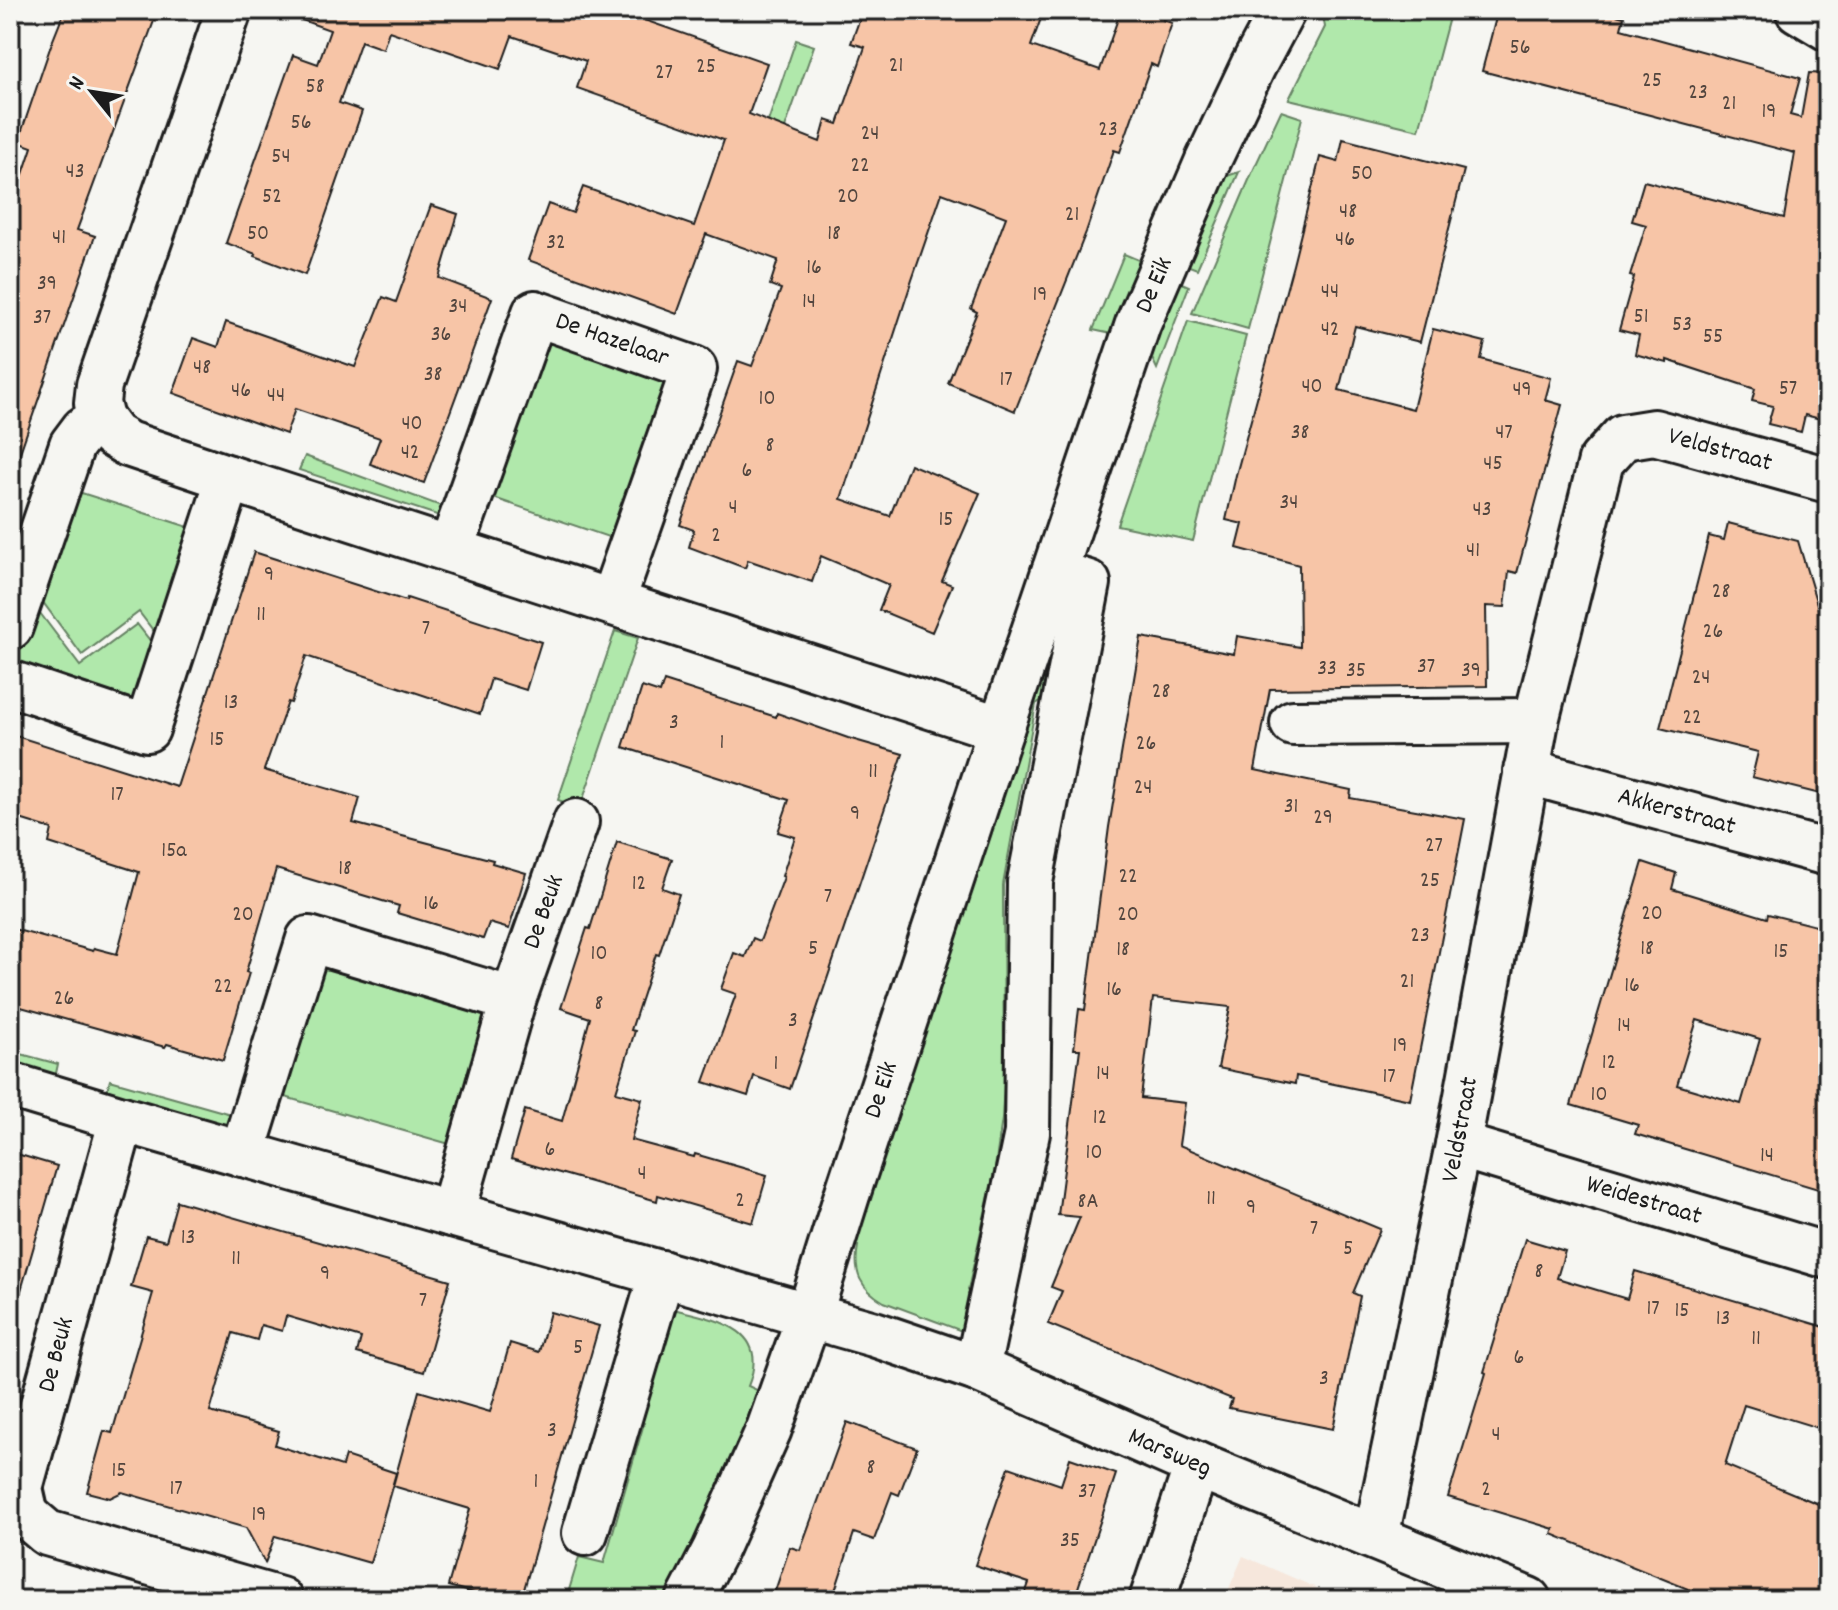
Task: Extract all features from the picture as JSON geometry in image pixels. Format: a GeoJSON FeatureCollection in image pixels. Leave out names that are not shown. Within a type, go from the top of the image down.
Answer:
{"type":"FeatureCollection","features":[{"type":"Feature","properties":{"kind":"street"},"geometry":{"type":"LineString","coordinates":[[229,10],[99,385],[97,403],[101,419],[113,435],[128,444],[229,478],[1001,729]]}},
{"type":"Feature","properties":{"kind":"street","name":"De Eik"},"geometry":{"type":"LineString","coordinates":[[689,1600],[769,1429],[809,1316],[1001,729],[1142,313],[1207,163],[1283,10]]}},
{"type":"Feature","properties":{"kind":"street"},"geometry":{"type":"LineString","coordinates":[[1798,10],[1828,28]]}},
{"type":"Feature","properties":{"kind":"street","name":"De Hazelaar"},"geometry":{"type":"LineString","coordinates":[[451,549],[535,313],[694,369],[612,602]]}},
{"type":"Feature","properties":{"kind":"street"},"geometry":{"type":"LineString","coordinates":[[10,627],[72,445],[84,429],[101,419]]}},
{"type":"Feature","properties":{"kind":"street","name":"Veldstraat"},"geometry":{"type":"LineString","coordinates":[[1376,1537],[1458,1145],[1536,721],[1601,461],[1623,437],[1654,432],[1828,480]]}},
{"type":"Feature","properties":{"kind":"street"},"geometry":{"type":"LineString","coordinates":[[10,683],[147,729],[229,478]]}},
{"type":"Feature","properties":{"kind":"street"},"geometry":{"type":"LineString","coordinates":[[977,1369],[1027,1133],[1030,882],[1088,583],[1054,572]]}},
{"type":"Feature","properties":{"kind":"street"},"geometry":{"type":"LineString","coordinates":[[1293,723],[1536,721]]}},
{"type":"Feature","properties":{"kind":"street","name":"Akkerstraat"},"geometry":{"type":"LineString","coordinates":[[1526,771],[1828,853]]}},
{"type":"Feature","properties":{"kind":"street","name":"De Beuk"},"geometry":{"type":"LineString","coordinates":[[452,1214],[513,1000],[576,822]]}},
{"type":"Feature","properties":{"kind":"street"},"geometry":{"type":"LineString","coordinates":[[242,1154],[309,939],[513,1000]]}},
{"type":"Feature","properties":{"kind":"street"},"geometry":{"type":"LineString","coordinates":[[10,1085],[809,1316]]}},
{"type":"Feature","properties":{"kind":"street","name":"De Beuk"},"geometry":{"type":"LineString","coordinates":[[122,1119],[20,1488],[26,1515],[47,1533],[280,1600]]}},
{"type":"Feature","properties":{"kind":"street","name":"Weidestraat"},"geometry":{"type":"LineString","coordinates":[[1458,1145],[1828,1256]]}},
{"type":"Feature","properties":{"kind":"street"},"geometry":{"type":"LineString","coordinates":[[585,1533],[662,1273]]}},
{"type":"Feature","properties":{"kind":"street","name":"Marsweg"},"geometry":{"type":"LineString","coordinates":[[809,1316],[977,1369],[1197,1465],[1528,1600]]}},
{"type":"Feature","properties":{"kind":"street"},"geometry":{"type":"LineString","coordinates":[[1152,1600],[1197,1465]]}},
{"type":"Feature","properties":{"kind":"shaded area"},"geometry":{"type":"Polygon","coordinates":[[[1243,1556],[1344,1600],[1224,1600],[1243,1556]]]}},
{"type":"Feature","properties":{"kind":"green space"},"geometry":{"type":"Polygon","coordinates":[[[1322,10],[1451,10],[1419,130],[1289,99],[1325,27],[1322,10]]]}},
{"type":"Feature","properties":{"kind":"green space"},"geometry":{"type":"Polygon","coordinates":[[[796,40],[814,46],[743,247],[727,241],[796,40]]]}},
{"type":"Feature","properties":{"kind":"green space"},"geometry":{"type":"Polygon","coordinates":[[[1281,111],[1302,118],[1248,329],[1192,313],[1252,173],[1281,111]]]}},
{"type":"Feature","properties":{"kind":"green space"},"geometry":{"type":"Polygon","coordinates":[[[1239,172],[1197,269],[1184,264],[1221,178],[1239,172]]]}},
{"type":"Feature","properties":{"kind":"green space"},"geometry":{"type":"Polygon","coordinates":[[[1124,254],[1141,261],[1112,334],[1093,330],[1124,254]]]}},
{"type":"Feature","properties":{"kind":"green space"},"geometry":{"type":"Polygon","coordinates":[[[1177,281],[1189,286],[1157,369],[1149,352],[1177,281]]]}},
{"type":"Feature","properties":{"kind":"green space"},"geometry":{"type":"Polygon","coordinates":[[[1188,321],[1246,336],[1193,541],[1117,525],[1188,321]]]}},
{"type":"Feature","properties":{"kind":"green space"},"geometry":{"type":"Polygon","coordinates":[[[535,337],[671,372],[623,542],[482,494],[535,337]]]}},
{"type":"Feature","properties":{"kind":"green space"},"geometry":{"type":"Polygon","coordinates":[[[305,456],[452,510],[449,519],[299,470],[305,456]]]}},
{"type":"Feature","properties":{"kind":"green space"},"geometry":{"type":"Polygon","coordinates":[[[69,489],[201,531],[165,646],[139,612],[82,655],[34,590],[69,489]]]}},
{"type":"Feature","properties":{"kind":"green space"},"geometry":{"type":"Polygon","coordinates":[[[1065,600],[1052,693],[1036,704],[1003,885],[1002,1119],[995,1168],[968,1290],[979,1302],[970,1334],[876,1297],[860,1279],[858,1246],[849,1243],[1065,600]]]}},
{"type":"Feature","properties":{"kind":"green space"},"geometry":{"type":"Polygon","coordinates":[[[31,601],[80,666],[137,624],[162,656],[140,709],[13,671],[10,661],[31,601]]]}},
{"type":"Feature","properties":{"kind":"green space"},"geometry":{"type":"Polygon","coordinates":[[[615,631],[638,638],[580,808],[558,800],[615,631]]]}},
{"type":"Feature","properties":{"kind":"green space"},"geometry":{"type":"Polygon","coordinates":[[[314,963],[491,1008],[460,1147],[271,1093],[314,963]]]}},
{"type":"Feature","properties":{"kind":"green space"},"geometry":{"type":"Polygon","coordinates":[[[10,1051],[58,1064],[55,1078],[10,1066],[10,1051]]]}},
{"type":"Feature","properties":{"kind":"green space"},"geometry":{"type":"Polygon","coordinates":[[[110,1080],[234,1115],[230,1130],[106,1094],[110,1080]]]}},
{"type":"Feature","properties":{"kind":"green space"},"geometry":{"type":"Polygon","coordinates":[[[661,1306],[715,1320],[744,1336],[752,1349],[754,1365],[748,1386],[759,1391],[704,1523],[667,1600],[566,1600],[579,1557],[604,1563],[644,1423],[635,1419],[661,1306]]]}},
{"type":"Feature","properties":{"kind":"building"},"geometry":{"type":"Polygon","coordinates":[[[65,10],[158,10],[77,230],[95,236],[16,464],[10,463],[10,213],[32,147],[18,142],[65,10]]]}},
{"type":"Feature","properties":{"kind":"building"},"geometry":{"type":"Polygon","coordinates":[[[288,10],[616,10],[767,63],[749,114],[820,142],[826,120],[838,124],[865,47],[851,43],[863,10],[1044,10],[1031,46],[1100,70],[1121,10],[1166,10],[1163,20],[1172,23],[1157,67],[1151,64],[1120,152],[1114,150],[1086,232],[1015,411],[948,383],[977,312],[971,309],[1006,217],[942,193],[841,499],[890,516],[910,464],[980,493],[942,581],[952,585],[932,632],[879,610],[889,585],[821,556],[812,582],[748,560],[745,568],[689,547],[694,530],[680,525],[738,361],[752,366],[781,289],[770,285],[778,260],[706,234],[677,314],[528,260],[548,204],[573,213],[583,187],[694,226],[724,140],[577,88],[586,61],[512,36],[500,69],[389,31],[383,49],[361,41],[339,103],[362,111],[305,275],[226,243],[293,55],[318,64],[330,30],[288,15],[288,10]]]}},
{"type":"Feature","properties":{"kind":"building"},"geometry":{"type":"Polygon","coordinates":[[[1498,10],[1596,10],[1624,17],[1621,29],[1800,78],[1790,115],[1801,118],[1809,73],[1828,74],[1828,421],[1805,415],[1801,432],[1768,424],[1773,406],[1752,401],[1755,389],[1667,360],[1667,363],[1635,354],[1639,335],[1619,330],[1634,277],[1630,276],[1646,225],[1632,221],[1644,181],[1784,218],[1795,153],[1482,71],[1498,10]]]}},
{"type":"Feature","properties":{"kind":"building"},"geometry":{"type":"Polygon","coordinates":[[[1343,139],[1464,170],[1420,342],[1355,326],[1339,390],[1413,409],[1433,329],[1485,342],[1481,359],[1551,378],[1545,400],[1562,405],[1517,573],[1509,571],[1505,607],[1486,606],[1487,686],[1270,689],[1255,770],[1351,790],[1350,798],[1465,819],[1410,1100],[1296,1076],[1295,1084],[1218,1068],[1230,1007],[1153,998],[1141,1098],[1185,1103],[1179,1145],[1380,1229],[1353,1293],[1360,1296],[1333,1429],[1229,1408],[1232,1399],[1048,1324],[1062,1291],[1051,1287],[1080,1217],[1058,1215],[1080,1049],[1074,1049],[1079,1009],[1085,1010],[1109,827],[1141,637],[1234,654],[1237,636],[1300,647],[1299,565],[1237,548],[1243,524],[1226,520],[1320,157],[1338,162],[1343,139]]]}},
{"type":"Feature","properties":{"kind":"building"},"geometry":{"type":"Polygon","coordinates":[[[431,205],[458,214],[439,278],[492,298],[424,483],[370,464],[380,438],[295,409],[286,434],[173,393],[193,338],[218,347],[226,322],[355,367],[383,297],[396,302],[431,205]]]}},
{"type":"Feature","properties":{"kind":"building"},"geometry":{"type":"Polygon","coordinates":[[[1728,523],[1798,541],[1828,641],[1828,796],[1752,777],[1758,752],[1660,728],[1709,536],[1724,540],[1728,523]]]}},
{"type":"Feature","properties":{"kind":"building"},"geometry":{"type":"Polygon","coordinates":[[[254,552],[541,642],[526,690],[491,679],[480,714],[306,656],[264,770],[360,798],[353,823],[493,860],[492,863],[526,873],[509,929],[489,923],[483,939],[397,913],[399,906],[276,869],[223,1060],[10,1004],[10,928],[93,951],[94,948],[117,954],[139,872],[49,843],[52,829],[10,816],[10,734],[177,787],[254,552]]]}},
{"type":"Feature","properties":{"kind":"building"},"geometry":{"type":"Polygon","coordinates":[[[664,681],[776,717],[777,713],[903,754],[790,1089],[754,1076],[748,1096],[704,1082],[736,994],[721,989],[734,953],[745,957],[753,938],[760,941],[784,877],[795,837],[778,832],[789,800],[623,747],[642,687],[660,693],[664,681]]]}},
{"type":"Feature","properties":{"kind":"building"},"geometry":{"type":"Polygon","coordinates":[[[617,842],[672,859],[662,888],[679,894],[631,1030],[635,1031],[616,1092],[642,1099],[631,1140],[767,1175],[753,1223],[658,1195],[657,1201],[511,1159],[525,1110],[562,1121],[590,1018],[561,1008],[617,842]]]}},
{"type":"Feature","properties":{"kind":"building"},"geometry":{"type":"Polygon","coordinates":[[[1643,862],[1676,873],[1672,889],[1767,918],[1768,914],[1828,929],[1828,1192],[1635,1134],[1638,1125],[1571,1105],[1643,862]],[[1697,1020],[1677,1085],[1741,1104],[1760,1039],[1697,1020]]]}},
{"type":"Feature","properties":{"kind":"building"},"geometry":{"type":"Polygon","coordinates":[[[10,1152],[57,1166],[20,1294],[10,1292],[10,1152]]]}},
{"type":"Feature","properties":{"kind":"building"},"geometry":{"type":"Polygon","coordinates":[[[177,1201],[450,1280],[424,1372],[357,1353],[361,1338],[286,1316],[282,1331],[261,1325],[257,1340],[233,1333],[210,1412],[279,1431],[275,1445],[342,1466],[345,1456],[396,1473],[370,1563],[275,1536],[265,1563],[246,1528],[122,1492],[110,1498],[87,1492],[104,1431],[112,1433],[153,1293],[131,1287],[146,1236],[166,1241],[177,1201]]]}},
{"type":"Feature","properties":{"kind":"building"},"geometry":{"type":"Polygon","coordinates":[[[1525,1239],[1565,1251],[1557,1278],[1627,1299],[1635,1271],[1828,1328],[1828,1431],[1744,1405],[1725,1465],[1828,1508],[1828,1600],[1715,1600],[1552,1534],[1554,1529],[1448,1497],[1525,1239]]]}},
{"type":"Feature","properties":{"kind":"building"},"geometry":{"type":"Polygon","coordinates":[[[550,1312],[599,1326],[521,1600],[500,1600],[448,1586],[470,1509],[393,1486],[419,1391],[490,1412],[510,1343],[539,1352],[550,1312]]]}},
{"type":"Feature","properties":{"kind":"building"},"geometry":{"type":"Polygon","coordinates":[[[847,1422],[917,1448],[899,1495],[892,1492],[874,1540],[854,1533],[832,1600],[772,1600],[790,1547],[800,1550],[847,1422]]]}},
{"type":"Feature","properties":{"kind":"building"},"geometry":{"type":"Polygon","coordinates":[[[1070,1458],[1116,1474],[1074,1600],[1023,1600],[1029,1583],[975,1565],[1009,1467],[1061,1485],[1070,1458]]]}}]}
